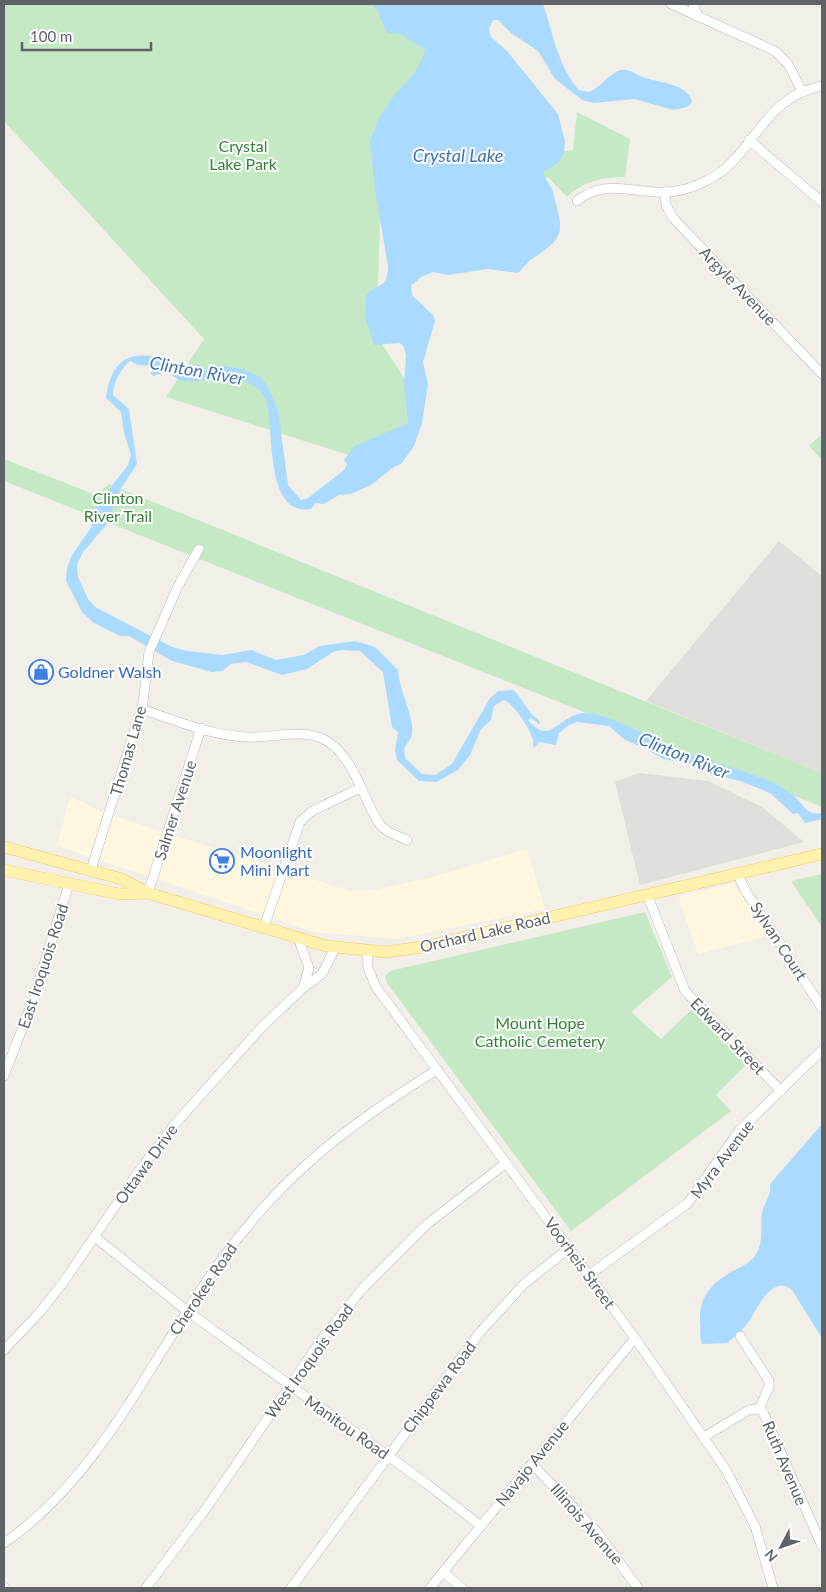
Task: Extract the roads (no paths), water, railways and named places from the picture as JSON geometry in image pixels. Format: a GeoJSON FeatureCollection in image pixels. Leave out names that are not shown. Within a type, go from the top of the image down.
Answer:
{"type":"FeatureCollection","features":[{"type":"Feature","properties":{"kind":"main road","name":"Orchard Lake Road"},"geometry":{"type":"LineString","coordinates":[[4,847],[122,878],[148,893],[298,938],[335,948],[368,951],[423,947],[822,854]]}},
{"type":"Feature","properties":{"kind":"main road","name":"Orchard Lake Road"},"geometry":{"type":"LineString","coordinates":[[4,870],[119,894],[148,893]]}},
{"type":"Feature","properties":{"kind":"street"},"geometry":{"type":"LineString","coordinates":[[671,4],[775,51],[788,64],[802,92]]}},
{"type":"Feature","properties":{"kind":"street"},"geometry":{"type":"LineString","coordinates":[[693,4],[698,17]]}},
{"type":"Feature","properties":{"kind":"street"},"geometry":{"type":"LineString","coordinates":[[577,201],[593,191],[611,187],[665,192],[689,188],[712,178],[732,162],[776,108],[802,92],[822,86]]}},
{"type":"Feature","properties":{"kind":"street"},"geometry":{"type":"LineString","coordinates":[[750,140],[822,202]]}},
{"type":"Feature","properties":{"kind":"street","name":"Argyle Avenue"},"geometry":{"type":"LineString","coordinates":[[665,192],[666,205],[673,218],[822,374]]}},
{"type":"Feature","properties":{"kind":"street","name":"Thomas Lane"},"geometry":{"type":"LineString","coordinates":[[91,870],[141,709],[149,652],[178,586],[199,549]]}},
{"type":"Feature","properties":{"kind":"street"},"geometry":{"type":"LineString","coordinates":[[141,709],[201,728],[246,737],[299,734],[319,736],[332,744],[342,754],[381,826],[388,832],[407,840]]}},
{"type":"Feature","properties":{"kind":"street","name":"Salmer Avenue"},"geometry":{"type":"LineString","coordinates":[[148,893],[201,728]]}},
{"type":"Feature","properties":{"kind":"street"},"geometry":{"type":"LineString","coordinates":[[264,927],[300,822],[312,811],[360,788]]}},
{"type":"Feature","properties":{"kind":"street","name":"Sylvan Court"},"geometry":{"type":"LineString","coordinates":[[737,873],[745,890],[822,1008]]}},
{"type":"Feature","properties":{"kind":"street","name":"East Iroquois Road"},"geometry":{"type":"LineString","coordinates":[[4,1076],[32,1002],[69,884]]}},
{"type":"Feature","properties":{"kind":"street","name":"Edward Street"},"geometry":{"type":"LineString","coordinates":[[647,894],[685,991],[781,1091]]}},
{"type":"Feature","properties":{"kind":"street"},"geometry":{"type":"LineString","coordinates":[[298,938],[309,968],[303,988]]}},
{"type":"Feature","properties":{"kind":"street","name":"Ottawa Drive"},"geometry":{"type":"LineString","coordinates":[[4,1350],[51,1298],[139,1171],[194,1101],[261,1028],[303,988],[322,974],[335,948]]}},
{"type":"Feature","properties":{"kind":"street","name":"Voorheis Street"},"geometry":{"type":"LineString","coordinates":[[368,951],[368,968],[373,981],[436,1070],[635,1338],[733,1482],[750,1515],[773,1588]]}},
{"type":"Feature","properties":{"kind":"street","name":"Myra Avenue"},"geometry":{"type":"LineString","coordinates":[[589,1275],[688,1203],[739,1131],[822,1050]]}},
{"type":"Feature","properties":{"kind":"street","name":"Cherokee Road"},"geometry":{"type":"LineString","coordinates":[[4,1542],[46,1508],[85,1465],[239,1236],[300,1170],[369,1112],[436,1070]]}},
{"type":"Feature","properties":{"kind":"street","name":"West Iroquois Road"},"geometry":{"type":"LineString","coordinates":[[146,1588],[207,1507],[346,1308],[394,1255],[438,1215],[506,1163]]}},
{"type":"Feature","properties":{"kind":"street","name":"Manitou Road"},"geometry":{"type":"LineString","coordinates":[[94,1237],[187,1311],[388,1456],[481,1526]]}},
{"type":"Feature","properties":{"kind":"street","name":"Chippewa Road"},"geometry":{"type":"LineString","coordinates":[[291,1588],[455,1364],[499,1310],[524,1284],[569,1248]]}},
{"type":"Feature","properties":{"kind":"street"},"geometry":{"type":"LineString","coordinates":[[704,1437],[749,1410],[759,1409],[770,1387],[769,1381],[740,1336]]}},
{"type":"Feature","properties":{"kind":"street","name":"Navajo Avenue"},"geometry":{"type":"LineString","coordinates":[[430,1588],[635,1338]]}},
{"type":"Feature","properties":{"kind":"street","name":"Ruth Avenue"},"geometry":{"type":"LineString","coordinates":[[759,1409],[764,1414],[822,1546]]}},
{"type":"Feature","properties":{"kind":"street","name":"Illinois Avenue"},"geometry":{"type":"LineString","coordinates":[[532,1464],[589,1522],[613,1551],[638,1588]]}},
{"type":"Feature","properties":{"kind":"street"},"geometry":{"type":"LineString","coordinates":[[444,1572],[462,1588]]}},
{"type":"Feature","properties":{"kind":"water","name":"Crystal Lake"},"geometry":{"type":"Polygon","coordinates":[[[371,4],[543,4],[561,60],[579,90],[589,92],[613,74],[624,70],[679,87],[685,91],[692,102],[687,107],[674,110],[634,99],[594,103],[582,100],[555,79],[538,51],[511,33],[498,20],[493,20],[489,29],[491,37],[507,51],[558,114],[565,141],[564,153],[558,163],[543,172],[553,192],[559,216],[559,232],[557,238],[551,244],[518,273],[488,269],[448,275],[433,272],[421,277],[411,286],[412,295],[433,315],[435,321],[423,362],[428,384],[422,423],[414,446],[401,464],[394,467],[371,485],[351,494],[339,495],[324,504],[316,503],[311,509],[296,508],[285,499],[278,485],[274,467],[269,412],[266,400],[258,389],[246,382],[237,380],[183,381],[166,372],[153,376],[151,373],[154,367],[138,365],[130,361],[118,376],[113,395],[129,409],[137,464],[118,493],[108,523],[83,552],[77,564],[78,577],[88,599],[95,607],[172,647],[187,651],[223,655],[251,650],[276,660],[304,655],[319,646],[355,641],[375,647],[398,670],[412,728],[412,735],[404,752],[406,759],[422,774],[435,775],[452,764],[490,698],[498,691],[513,690],[539,720],[540,725],[531,718],[528,720],[536,728],[543,731],[556,727],[576,714],[586,713],[606,717],[681,751],[749,773],[776,784],[795,797],[810,812],[822,813],[822,819],[805,823],[798,813],[793,814],[770,793],[740,781],[707,773],[694,764],[663,759],[647,749],[625,740],[609,726],[577,722],[569,725],[559,733],[556,745],[539,742],[534,748],[532,736],[517,711],[504,700],[494,706],[491,720],[481,729],[470,755],[458,770],[436,782],[419,781],[397,760],[395,750],[398,732],[392,727],[383,672],[360,651],[342,650],[333,652],[307,669],[282,675],[246,662],[231,664],[222,671],[212,672],[172,661],[129,636],[120,636],[94,623],[82,612],[66,581],[67,568],[72,555],[92,526],[92,512],[128,465],[131,455],[124,433],[121,412],[106,398],[115,370],[126,359],[134,356],[155,357],[173,364],[201,365],[207,371],[217,365],[243,369],[260,377],[267,385],[278,410],[288,485],[301,500],[308,498],[344,470],[347,464],[344,460],[355,446],[408,423],[404,383],[406,355],[403,345],[399,343],[374,345],[365,316],[366,295],[382,285],[386,279],[388,266],[375,190],[370,141],[379,118],[392,98],[416,71],[426,50],[400,34],[387,33],[378,12],[371,4]]]}},
{"type":"Feature","properties":{"kind":"water"},"geometry":{"type":"Polygon","coordinates":[[[822,1124],[822,1338],[792,1290],[785,1286],[778,1286],[766,1294],[748,1323],[727,1343],[702,1344],[700,1312],[704,1298],[718,1281],[748,1263],[754,1257],[761,1239],[762,1213],[770,1191],[770,1184],[822,1124]]]}},
{"type":"Feature","properties":{"kind":"place","name":"Goldner Walsh"},"geometry":{"type":"Point","coordinates":[41,672]}},
{"type":"Feature","properties":{"kind":"place","name":"Moonlight Mini Mart"},"geometry":{"type":"Point","coordinates":[222,861]}},
{"type":"Feature","properties":{"kind":"park label","name":"Crystal Lake Park"},"geometry":{"type":"Point","coordinates":[243,155]}},
{"type":"Feature","properties":{"kind":"park label","name":"Clinton River Trail"},"geometry":{"type":"Point","coordinates":[118,507]}},
{"type":"Feature","properties":{"kind":"park label","name":"Mount Hope Catholic Cemetery"},"geometry":{"type":"Point","coordinates":[540,1032]}},
{"type":"Feature","properties":{"kind":"water label","name":"Clinton River"},"geometry":{"type":"Point","coordinates":[197,371]}},
{"type":"Feature","properties":{"kind":"water label","name":"Clinton River"},"geometry":{"type":"Point","coordinates":[684,756]}}]}
